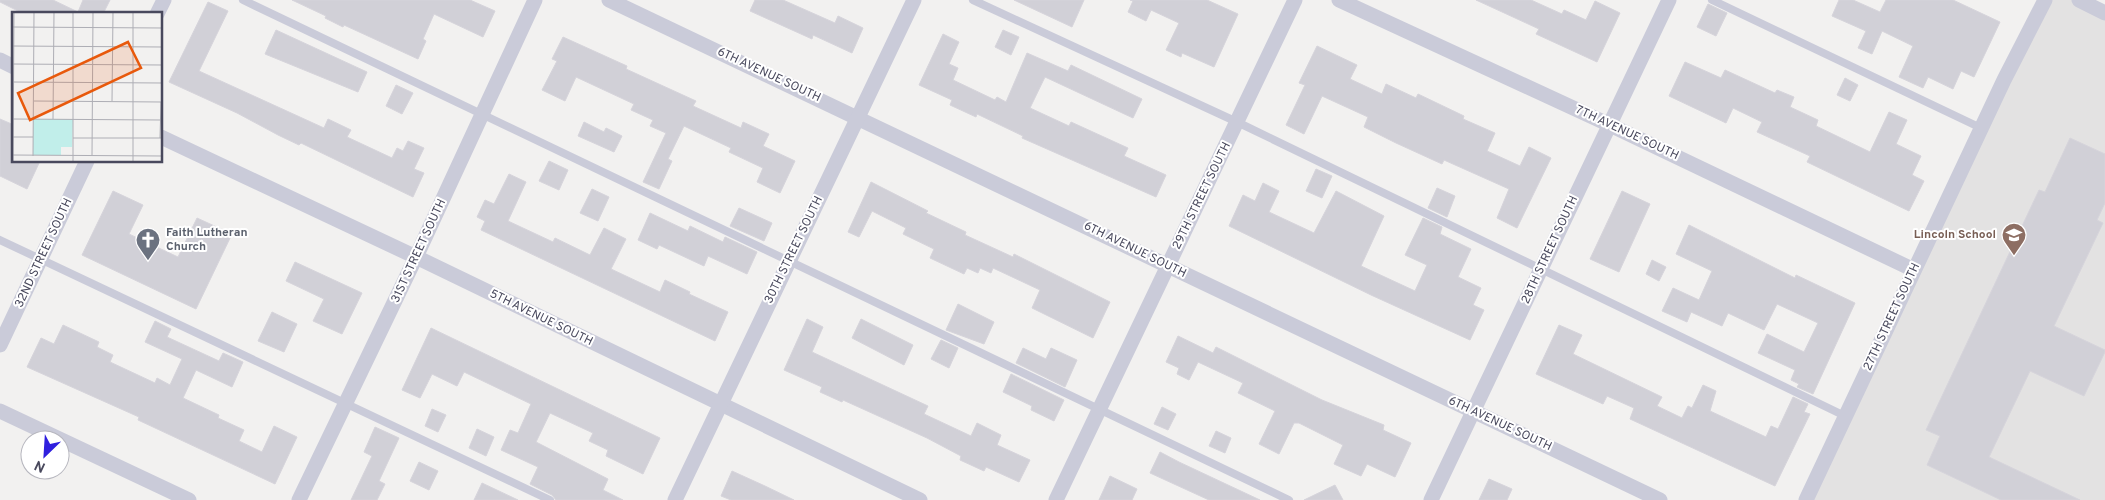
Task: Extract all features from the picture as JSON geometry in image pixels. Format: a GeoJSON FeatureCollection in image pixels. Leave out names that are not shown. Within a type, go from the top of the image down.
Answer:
{"type":"FeatureCollection","features":[{"type":"Feature","properties":{"kind":"street"},"geometry":{"type":"LineString","coordinates":[[158,12],[164,0]]}},
{"type":"Feature","properties":{"kind":"street","name":"31ST STREET SOUTH"},"geometry":{"type":"LineString","coordinates":[[299,500],[416,257],[535,0]]}},
{"type":"Feature","properties":{"kind":"street","name":"6TH AVENUE SOUTH"},"geometry":{"type":"LineString","coordinates":[[609,0],[1660,500]]}},
{"type":"Feature","properties":{"kind":"street","name":"30TH STREET SOUTH"},"geometry":{"type":"LineString","coordinates":[[675,500],[914,0]]}},
{"type":"Feature","properties":{"kind":"street","name":"29TH STREET SOUTH"},"geometry":{"type":"LineString","coordinates":[[1056,500],[1295,0]]}},
{"type":"Feature","properties":{"kind":"street","name":"7TH AVENUE SOUTH"},"geometry":{"type":"LineString","coordinates":[[1339,0],[1610,125],[1914,270]]}},
{"type":"Feature","properties":{"kind":"street","name":"28TH STREET SOUTH"},"geometry":{"type":"LineString","coordinates":[[1431,500],[1669,0]]}},
{"type":"Feature","properties":{"kind":"street","name":"27TH STREET SOUTH"},"geometry":{"type":"LineString","coordinates":[[1806,500],[1981,128],[2045,0]]}},
{"type":"Feature","properties":{"kind":"street"},"geometry":{"type":"LineString","coordinates":[[2079,0],[2105,13]]}},
{"type":"Feature","properties":{"kind":"street"},"geometry":{"type":"LineString","coordinates":[[0,60],[12,66]]}},
{"type":"Feature","properties":{"kind":"street","name":"5TH AVENUE SOUTH"},"geometry":{"type":"LineString","coordinates":[[162,137],[416,257],[920,500]]}},
{"type":"Feature","properties":{"kind":"street","name":"32ND STREET SOUTH"},"geometry":{"type":"LineString","coordinates":[[0,346],[87,162]]}},
{"type":"Feature","properties":{"kind":"street"},"geometry":{"type":"LineString","coordinates":[[0,411],[189,500]]}},
{"type":"Feature","properties":{"kind":"lane"},"geometry":{"type":"LineString","coordinates":[[243,0],[1289,500]]}},
{"type":"Feature","properties":{"kind":"lane"},"geometry":{"type":"LineString","coordinates":[[972,0],[1237,122],[1845,416]]}},
{"type":"Feature","properties":{"kind":"lane"},"geometry":{"type":"LineString","coordinates":[[1712,0],[1981,128]]}},
{"type":"Feature","properties":{"kind":"lane"},"geometry":{"type":"LineString","coordinates":[[0,240],[550,500]]}},
{"type":"Feature","properties":{"kind":"shaded area","name":"Lincoln School"},"geometry":{"type":"Polygon","coordinates":[[[2045,0],[2081,0],[2105,12],[2105,500],[1806,500],[2045,0]]]}},
{"type":"Feature","properties":{"kind":"building"},"geometry":{"type":"Polygon","coordinates":[[[0,0],[53,0],[78,12],[20,12],[0,2],[0,0]]]}},
{"type":"Feature","properties":{"kind":"building"},"geometry":{"type":"Polygon","coordinates":[[[83,0],[110,0],[104,12],[78,12],[83,0]]]}},
{"type":"Feature","properties":{"kind":"building"},"geometry":{"type":"Polygon","coordinates":[[[292,0],[470,0],[495,11],[483,37],[434,14],[423,39],[426,41],[418,59],[344,25],[343,27],[325,18],[326,16],[292,0]]]}},
{"type":"Feature","properties":{"kind":"building"},"geometry":{"type":"Polygon","coordinates":[[[755,0],[783,0],[835,23],[838,16],[863,28],[852,53],[813,35],[812,39],[750,11],[755,0]]]}},
{"type":"Feature","properties":{"kind":"building"},"geometry":{"type":"Polygon","coordinates":[[[1014,0],[1084,0],[1072,27],[1014,0]]]}},
{"type":"Feature","properties":{"kind":"building"},"geometry":{"type":"Polygon","coordinates":[[[1130,0],[1207,0],[1238,14],[1214,67],[1182,53],[1181,57],[1166,50],[1179,23],[1151,10],[1146,21],[1128,12],[1133,1],[1130,0]]]}},
{"type":"Feature","properties":{"kind":"building"},"geometry":{"type":"Polygon","coordinates":[[[1476,0],[1531,0],[1562,14],[1564,10],[1586,20],[1595,1],[1620,13],[1597,62],[1536,34],[1539,29],[1476,0]]]}},
{"type":"Feature","properties":{"kind":"building"},"geometry":{"type":"Polygon","coordinates":[[[1839,0],[1853,0],[1880,12],[1886,0],[1953,0],[2000,22],[1974,77],[1961,71],[1953,89],[1928,77],[1923,88],[1899,77],[1913,46],[1882,31],[1872,54],[1858,48],[1866,31],[1832,16],[1839,0]]]}},
{"type":"Feature","properties":{"kind":"building"},"geometry":{"type":"Polygon","coordinates":[[[208,2],[228,11],[199,71],[324,128],[328,119],[351,130],[347,137],[392,158],[397,148],[403,151],[408,141],[424,148],[414,169],[424,173],[413,197],[301,143],[299,145],[237,113],[169,82],[208,2]]]}},
{"type":"Feature","properties":{"kind":"building"},"geometry":{"type":"Polygon","coordinates":[[[1708,4],[1727,13],[1716,36],[1697,27],[1708,4]]]}},
{"type":"Feature","properties":{"kind":"building"},"geometry":{"type":"Polygon","coordinates":[[[276,30],[367,72],[358,92],[265,54],[276,30]]]}},
{"type":"Feature","properties":{"kind":"building"},"geometry":{"type":"Polygon","coordinates":[[[1003,30],[1019,37],[1011,55],[995,47],[1003,30]]]}},
{"type":"Feature","properties":{"kind":"building"},"geometry":{"type":"Polygon","coordinates":[[[943,34],[959,42],[949,64],[958,68],[953,80],[995,100],[997,97],[1006,102],[1027,53],[1068,71],[1071,65],[1142,99],[1133,118],[1045,77],[1030,108],[1069,126],[1071,122],[1128,148],[1124,156],[1166,175],[1156,197],[1022,138],[1023,136],[977,114],[976,117],[950,105],[952,100],[919,85],[943,34]]]}},
{"type":"Feature","properties":{"kind":"building"},"geometry":{"type":"Polygon","coordinates":[[[563,37],[627,66],[626,69],[696,101],[693,106],[741,128],[743,122],[769,134],[763,146],[795,161],[780,193],[757,182],[763,168],[729,152],[731,148],[684,126],[668,159],[672,161],[659,189],[643,182],[666,133],[650,126],[653,120],[631,110],[634,104],[576,77],[565,101],[542,90],[557,61],[552,59],[563,37]]]}},
{"type":"Feature","properties":{"kind":"building"},"geometry":{"type":"Polygon","coordinates":[[[1317,46],[1357,65],[1350,79],[1382,94],[1386,84],[1416,98],[1418,94],[1464,116],[1463,119],[1495,133],[1487,151],[1520,166],[1529,147],[1551,158],[1517,228],[1497,218],[1509,189],[1444,160],[1442,164],[1396,143],[1364,127],[1368,117],[1322,96],[1304,134],[1286,125],[1305,85],[1299,83],[1317,46]]]}},
{"type":"Feature","properties":{"kind":"building"},"geometry":{"type":"Polygon","coordinates":[[[1685,62],[1721,78],[1725,70],[1775,93],[1777,90],[1794,97],[1790,107],[1818,120],[1816,126],[1870,152],[1889,112],[1907,120],[1896,144],[1921,156],[1912,175],[1924,181],[1909,211],[1807,162],[1810,156],[1757,132],[1762,122],[1733,108],[1726,123],[1669,96],[1685,62]]]}},
{"type":"Feature","properties":{"kind":"building"},"geometry":{"type":"Polygon","coordinates":[[[1845,78],[1858,85],[1850,101],[1837,95],[1845,78]]]}},
{"type":"Feature","properties":{"kind":"building"},"geometry":{"type":"Polygon","coordinates":[[[396,85],[413,93],[402,114],[386,106],[396,85]]]}},
{"type":"Feature","properties":{"kind":"building"},"geometry":{"type":"Polygon","coordinates":[[[0,119],[12,124],[12,162],[40,162],[27,189],[0,176],[0,119]]]}},
{"type":"Feature","properties":{"kind":"building"},"geometry":{"type":"Polygon","coordinates":[[[584,122],[604,132],[606,128],[622,136],[614,152],[578,136],[584,122]]]}},
{"type":"Feature","properties":{"kind":"building"},"geometry":{"type":"Polygon","coordinates":[[[2070,138],[2105,154],[2105,203],[2097,220],[2103,223],[2054,326],[2105,350],[2105,352],[2084,396],[2030,371],[1989,457],[2080,500],[2001,500],[1927,465],[1940,436],[1926,430],[2039,190],[2045,192],[2070,138]]]}},
{"type":"Feature","properties":{"kind":"building"},"geometry":{"type":"Polygon","coordinates":[[[549,161],[568,170],[559,190],[539,181],[549,161]]]}},
{"type":"Feature","properties":{"kind":"building"},"geometry":{"type":"Polygon","coordinates":[[[1316,169],[1332,176],[1322,198],[1306,191],[1316,169]]]}},
{"type":"Feature","properties":{"kind":"building"},"geometry":{"type":"Polygon","coordinates":[[[509,174],[526,182],[508,221],[553,242],[555,238],[590,255],[604,228],[626,239],[611,269],[660,292],[665,280],[690,292],[689,294],[728,312],[715,341],[481,230],[485,221],[477,217],[485,200],[494,204],[509,174]]]}},
{"type":"Feature","properties":{"kind":"building"},"geometry":{"type":"Polygon","coordinates":[[[871,182],[928,211],[926,213],[966,232],[965,235],[1013,257],[1014,254],[1110,302],[1093,338],[1032,308],[1040,290],[993,268],[991,273],[980,268],[978,273],[967,268],[964,274],[930,258],[934,249],[903,234],[906,228],[872,211],[859,237],[848,232],[871,182]]]}},
{"type":"Feature","properties":{"kind":"building"},"geometry":{"type":"Polygon","coordinates":[[[1263,183],[1279,191],[1269,212],[1314,233],[1336,191],[1384,216],[1361,266],[1415,291],[1427,265],[1405,255],[1423,218],[1442,227],[1440,234],[1471,249],[1458,277],[1481,288],[1473,305],[1484,310],[1470,340],[1371,295],[1229,226],[1243,195],[1255,201],[1263,183]]]}},
{"type":"Feature","properties":{"kind":"building"},"geometry":{"type":"Polygon","coordinates":[[[1437,188],[1455,196],[1447,217],[1428,208],[1437,188]]]}},
{"type":"Feature","properties":{"kind":"building"},"geometry":{"type":"Polygon","coordinates":[[[592,189],[609,197],[598,221],[580,213],[592,189]]]}},
{"type":"Feature","properties":{"kind":"building"},"geometry":{"type":"Polygon","coordinates":[[[113,191],[143,205],[129,234],[178,257],[197,218],[232,234],[196,309],[82,255],[113,191]]]}},
{"type":"Feature","properties":{"kind":"building"},"geometry":{"type":"Polygon","coordinates":[[[1622,191],[1650,204],[1619,272],[1590,259],[1622,191]]]}},
{"type":"Feature","properties":{"kind":"building"},"geometry":{"type":"Polygon","coordinates":[[[739,208],[772,223],[764,241],[730,226],[739,208]]]}},
{"type":"Feature","properties":{"kind":"building"},"geometry":{"type":"Polygon","coordinates":[[[650,213],[688,231],[690,226],[723,242],[725,237],[757,252],[747,274],[708,256],[704,266],[659,245],[657,249],[638,240],[650,213]]]}},
{"type":"Feature","properties":{"kind":"building"},"geometry":{"type":"Polygon","coordinates":[[[1689,225],[1795,278],[1796,275],[1855,303],[1813,394],[1797,387],[1799,384],[1791,380],[1795,370],[1758,353],[1767,334],[1804,352],[1818,323],[1777,304],[1764,330],[1728,313],[1722,326],[1691,312],[1687,322],[1662,311],[1673,288],[1699,300],[1712,271],[1676,254],[1689,225]]]}},
{"type":"Feature","properties":{"kind":"building"},"geometry":{"type":"Polygon","coordinates":[[[1652,260],[1666,267],[1659,281],[1646,274],[1652,260]]]}},
{"type":"Feature","properties":{"kind":"building"},"geometry":{"type":"Polygon","coordinates":[[[295,262],[362,293],[342,334],[313,321],[324,299],[286,281],[295,262]]]}},
{"type":"Feature","properties":{"kind":"building"},"geometry":{"type":"Polygon","coordinates":[[[958,304],[994,322],[984,344],[946,330],[958,304]]]}},
{"type":"Feature","properties":{"kind":"building"},"geometry":{"type":"Polygon","coordinates":[[[272,312],[297,324],[284,352],[258,341],[272,312]]]}},
{"type":"Feature","properties":{"kind":"building"},"geometry":{"type":"Polygon","coordinates":[[[807,319],[823,327],[812,352],[928,406],[924,414],[971,436],[977,423],[1001,435],[997,445],[1030,460],[1019,482],[986,467],[984,471],[960,460],[961,456],[927,438],[843,400],[842,402],[820,392],[822,387],[784,370],[807,319]]]}},
{"type":"Feature","properties":{"kind":"building"},"geometry":{"type":"Polygon","coordinates":[[[861,319],[913,345],[904,365],[852,338],[861,319]]]}},
{"type":"Feature","properties":{"kind":"building"},"geometry":{"type":"Polygon","coordinates":[[[155,321],[171,329],[167,337],[219,361],[223,353],[243,362],[232,387],[196,370],[183,398],[219,415],[218,418],[244,430],[239,441],[262,452],[274,426],[297,437],[275,484],[138,420],[139,417],[27,367],[41,338],[54,344],[63,325],[99,342],[97,347],[113,355],[110,362],[155,383],[157,378],[170,385],[182,359],[145,342],[155,321]]]}},
{"type":"Feature","properties":{"kind":"building"},"geometry":{"type":"Polygon","coordinates":[[[1559,325],[1582,335],[1573,354],[1662,397],[1657,406],[1682,418],[1688,406],[1692,408],[1703,385],[1716,391],[1710,411],[1766,437],[1771,426],[1778,429],[1793,397],[1808,404],[1804,412],[1810,414],[1775,486],[1630,419],[1634,408],[1607,396],[1603,404],[1536,374],[1559,325]]]}},
{"type":"Feature","properties":{"kind":"building"},"geometry":{"type":"Polygon","coordinates":[[[431,328],[660,438],[643,474],[606,456],[608,450],[589,441],[593,433],[550,413],[536,442],[608,479],[603,490],[623,500],[556,500],[552,495],[530,484],[538,467],[501,450],[510,430],[518,433],[531,404],[464,372],[457,386],[432,374],[420,398],[402,390],[431,328]]]}},
{"type":"Feature","properties":{"kind":"building"},"geometry":{"type":"Polygon","coordinates":[[[1178,336],[1213,353],[1216,347],[1322,400],[1384,425],[1383,430],[1411,443],[1395,477],[1367,464],[1361,476],[1334,464],[1343,445],[1299,423],[1294,423],[1279,454],[1259,444],[1275,411],[1238,393],[1243,383],[1198,362],[1189,380],[1177,374],[1179,368],[1166,362],[1178,336]]]}},
{"type":"Feature","properties":{"kind":"building"},"geometry":{"type":"Polygon","coordinates":[[[941,340],[958,348],[949,368],[931,359],[941,340]]]}},
{"type":"Feature","properties":{"kind":"building"},"geometry":{"type":"Polygon","coordinates":[[[1023,348],[1046,359],[1051,348],[1077,360],[1065,387],[1016,363],[1023,348]]]}},
{"type":"Feature","properties":{"kind":"building"},"geometry":{"type":"Polygon","coordinates":[[[1011,374],[1064,400],[1054,421],[1031,410],[1032,406],[1003,392],[1011,374]]]}},
{"type":"Feature","properties":{"kind":"building"},"geometry":{"type":"Polygon","coordinates":[[[1162,407],[1176,414],[1168,430],[1154,424],[1162,407]]]}},
{"type":"Feature","properties":{"kind":"building"},"geometry":{"type":"Polygon","coordinates":[[[432,409],[446,415],[438,432],[425,426],[432,409]]]}},
{"type":"Feature","properties":{"kind":"building"},"geometry":{"type":"Polygon","coordinates":[[[375,427],[399,438],[379,481],[385,484],[377,500],[351,500],[372,456],[364,452],[375,427]]]}},
{"type":"Feature","properties":{"kind":"building"},"geometry":{"type":"Polygon","coordinates":[[[477,429],[494,437],[486,456],[469,448],[477,429]]]}},
{"type":"Feature","properties":{"kind":"building"},"geometry":{"type":"Polygon","coordinates":[[[1216,431],[1231,438],[1225,453],[1209,446],[1216,431]]]}},
{"type":"Feature","properties":{"kind":"building"},"geometry":{"type":"Polygon","coordinates":[[[1160,452],[1260,500],[1209,500],[1150,473],[1160,452]]]}},
{"type":"Feature","properties":{"kind":"building"},"geometry":{"type":"Polygon","coordinates":[[[419,462],[438,471],[429,490],[410,481],[419,462]]]}},
{"type":"Feature","properties":{"kind":"building"},"geometry":{"type":"Polygon","coordinates":[[[732,471],[794,500],[731,500],[721,496],[732,471]]]}},
{"type":"Feature","properties":{"kind":"building"},"geometry":{"type":"Polygon","coordinates":[[[1110,476],[1137,489],[1132,500],[1099,500],[1110,476]]]}},
{"type":"Feature","properties":{"kind":"building"},"geometry":{"type":"Polygon","coordinates":[[[1489,479],[1512,489],[1507,500],[1479,500],[1489,479]]]}},
{"type":"Feature","properties":{"kind":"building"},"geometry":{"type":"Polygon","coordinates":[[[482,483],[518,500],[474,500],[482,483]]]}},
{"type":"Feature","properties":{"kind":"building"},"geometry":{"type":"Polygon","coordinates":[[[1335,485],[1343,500],[1304,500],[1335,485]]]}},
{"type":"Feature","properties":{"kind":"place","name":"Lincoln School"},"geometry":{"type":"Point","coordinates":[2014,256]}},
{"type":"Feature","properties":{"kind":"place","name":"Faith Lutheran Church"},"geometry":{"type":"Point","coordinates":[148,261]}}]}
